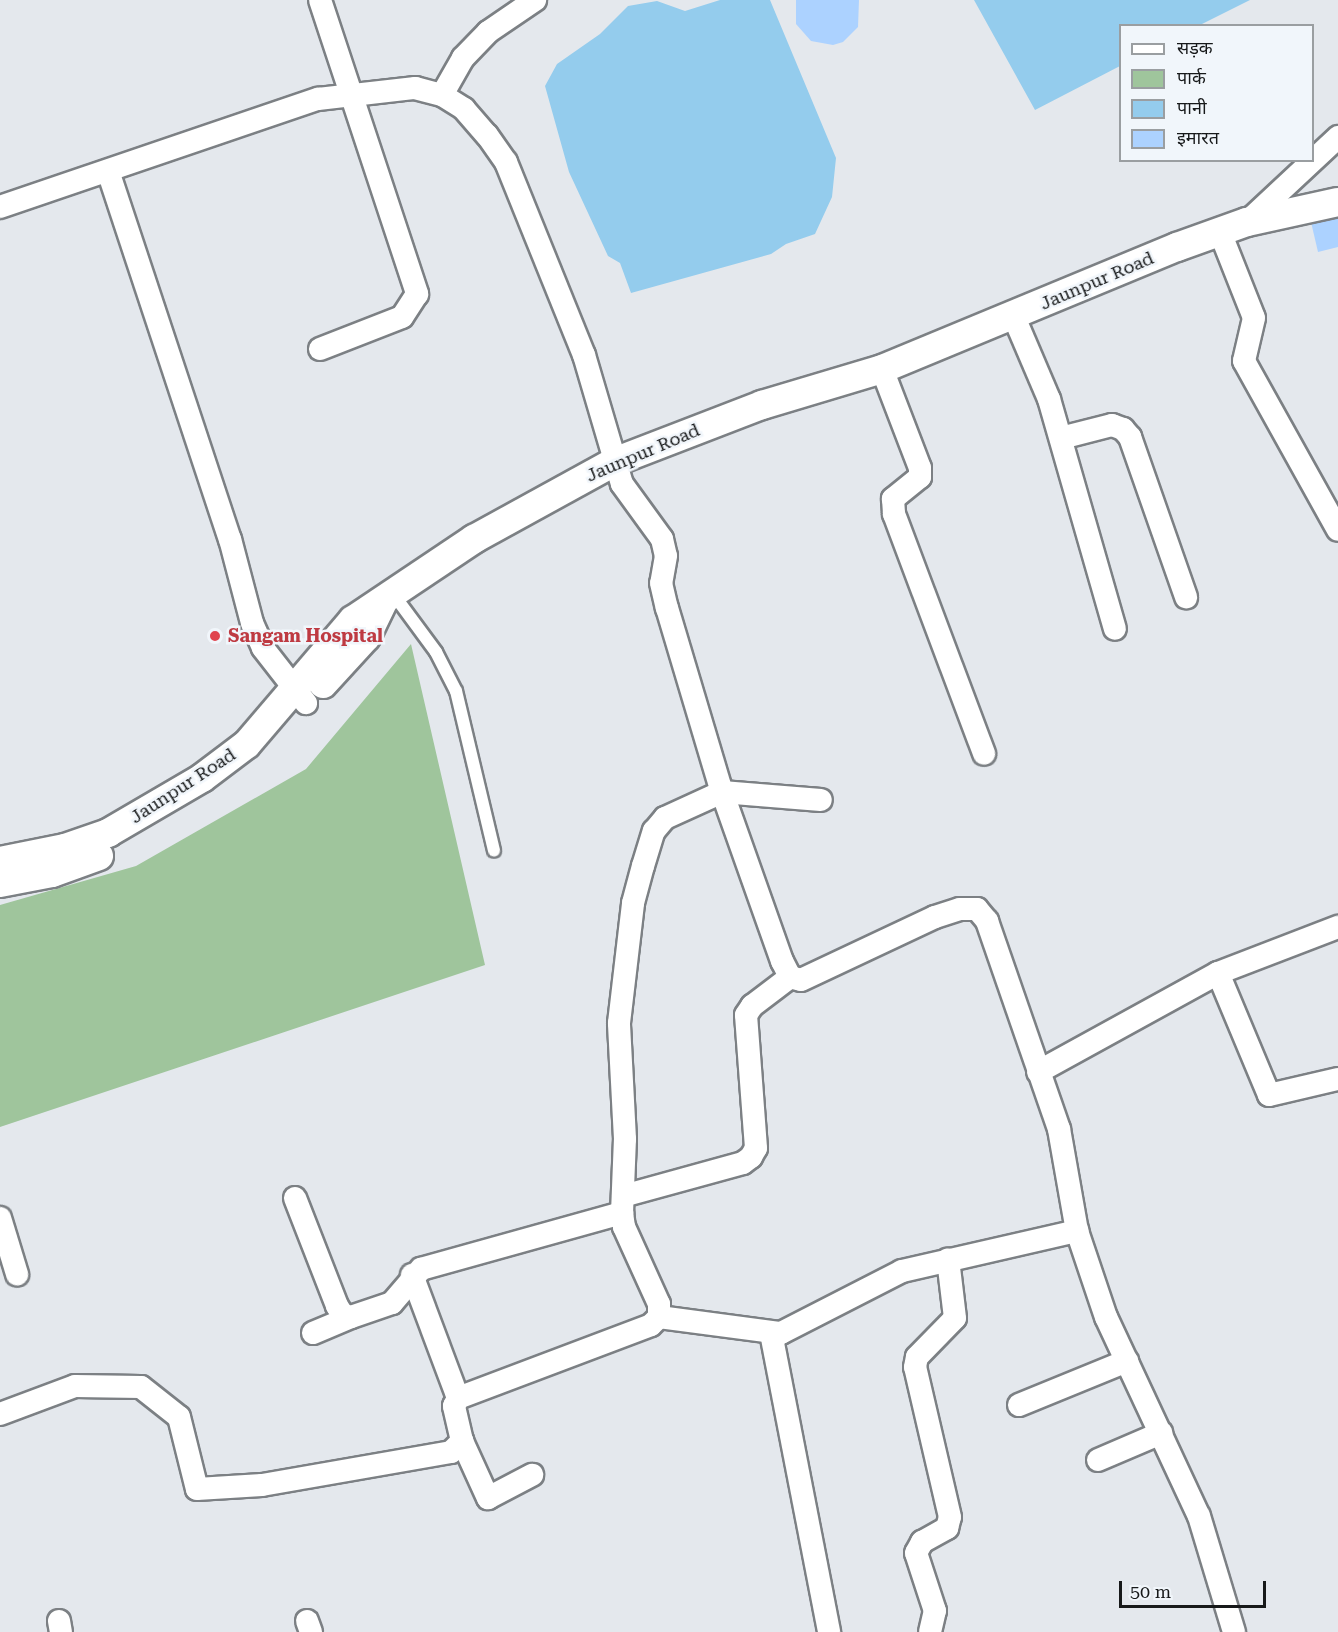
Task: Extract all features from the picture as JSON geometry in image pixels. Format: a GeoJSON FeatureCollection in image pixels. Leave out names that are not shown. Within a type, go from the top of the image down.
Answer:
{"type":"FeatureCollection","features":[{"type":"Feature","properties":{"kind":"street"},"geometry":{"type":"LineString","coordinates":[[320,0],[417,294],[412,307],[402,316],[320,349]]}},
{"type":"Feature","properties":{"kind":"street"},"geometry":{"type":"LineString","coordinates":[[442,95],[463,58],[500,10],[535,0]]}},
{"type":"Feature","properties":{"kind":"street"},"geometry":{"type":"LineString","coordinates":[[0,207],[318,99],[415,88],[442,95],[464,109],[506,162],[584,355],[614,462],[630,500],[662,539],[666,556],[662,583],[667,608],[722,792],[790,977]]}},
{"type":"Feature","properties":{"kind":"street"},"geometry":{"type":"LineString","coordinates":[[1314,159],[1338,137]]}},
{"type":"Feature","properties":{"kind":"street"},"geometry":{"type":"LineString","coordinates":[[1247,222],[1311,162]]}},
{"type":"Feature","properties":{"kind":"street"},"geometry":{"type":"LineString","coordinates":[[108,171],[230,539],[252,623],[263,648],[301,697]]}},
{"type":"Feature","properties":{"kind":"street","name":"Jaunpur Road"},"geometry":{"type":"LineString","coordinates":[[389,598],[474,539],[614,462],[762,405],[882,369],[1247,222],[1338,202]]}},
{"type":"Feature","properties":{"kind":"street"},"geometry":{"type":"LineString","coordinates":[[1220,232],[1254,318],[1244,361],[1338,530]]}},
{"type":"Feature","properties":{"kind":"street"},"geometry":{"type":"LineString","coordinates":[[1014,317],[1040,375],[1115,628]]}},
{"type":"Feature","properties":{"kind":"street"},"geometry":{"type":"LineString","coordinates":[[882,369],[920,468],[920,477],[893,499],[894,514],[984,754]]}},
{"type":"Feature","properties":{"kind":"street"},"geometry":{"type":"LineString","coordinates":[[1060,438],[1112,425],[1123,429],[1130,437],[1186,597]]}},
{"type":"Feature","properties":{"kind":"street"},"geometry":{"type":"LineString","coordinates":[[1,864],[76,864],[157,828],[246,768],[301,697],[366,637],[389,598]]}},
{"type":"Feature","properties":{"kind":"street"},"geometry":{"type":"LineString","coordinates":[[659,1317],[659,1305],[624,1227],[622,1204],[625,1139],[620,1023],[633,903],[654,831],[665,818],[722,792],[821,800]]}},
{"type":"Feature","properties":{"kind":"street"},"geometry":{"type":"LineString","coordinates":[[790,977],[801,980],[815,976],[935,917],[960,909],[977,909],[987,921],[1064,1147],[1077,1231],[1106,1317],[1199,1516],[1234,1632]]}},
{"type":"Feature","properties":{"kind":"street"},"geometry":{"type":"LineString","coordinates":[[1038,1072],[1218,973],[1338,927]]}},
{"type":"Feature","properties":{"kind":"street"},"geometry":{"type":"LineString","coordinates":[[1218,973],[1269,1095],[1338,1079]]}},
{"type":"Feature","properties":{"kind":"street"},"geometry":{"type":"LineString","coordinates":[[313,1334],[351,1317],[392,1303],[412,1275],[743,1163],[751,1157],[756,1148],[746,1015],[752,1006],[790,977]]}},
{"type":"Feature","properties":{"kind":"street"},"geometry":{"type":"LineString","coordinates":[[295,1198],[337,1306],[343,1315],[351,1317]]}},
{"type":"Feature","properties":{"kind":"street"},"geometry":{"type":"LineString","coordinates":[[0,1218],[17,1274]]}},
{"type":"Feature","properties":{"kind":"street"},"geometry":{"type":"LineString","coordinates":[[659,1317],[679,1322],[746,1325],[771,1333],[790,1330],[881,1279],[948,1259],[1077,1231]]}},
{"type":"Feature","properties":{"kind":"street"},"geometry":{"type":"LineString","coordinates":[[930,1632],[935,1611],[916,1553],[922,1542],[947,1528],[950,1517],[915,1367],[917,1357],[955,1318],[948,1259]]}},
{"type":"Feature","properties":{"kind":"street"},"geometry":{"type":"LineString","coordinates":[[412,1275],[458,1398]]}},
{"type":"Feature","properties":{"kind":"street"},"geometry":{"type":"LineString","coordinates":[[532,1475],[488,1498],[462,1441],[454,1406],[458,1398],[636,1334],[659,1317]]}},
{"type":"Feature","properties":{"kind":"street"},"geometry":{"type":"LineString","coordinates":[[771,1333],[829,1632]]}},
{"type":"Feature","properties":{"kind":"street"},"geometry":{"type":"LineString","coordinates":[[1020,1405],[1127,1362]]}},
{"type":"Feature","properties":{"kind":"street"},"geometry":{"type":"LineString","coordinates":[[0,1414],[75,1386],[141,1388],[179,1417],[197,1489],[262,1485],[439,1455],[458,1448],[462,1441]]}},
{"type":"Feature","properties":{"kind":"street"},"geometry":{"type":"LineString","coordinates":[[1098,1461],[1161,1433]]}},
{"type":"Feature","properties":{"kind":"lane"},"geometry":{"type":"LineString","coordinates":[[389,598],[436,652],[456,692],[494,851]]}},
{"type":"Feature","properties":{"kind":"green space"},"geometry":{"type":"Polygon","coordinates":[[[411,644],[485,965],[0,1127],[0,905],[136,866],[306,769],[411,644]]]}},
{"type":"Feature","properties":{"kind":"water"},"geometry":{"type":"Polygon","coordinates":[[[720,0],[770,0],[836,158],[832,197],[815,234],[786,244],[771,254],[631,293],[620,263],[608,256],[569,172],[545,86],[557,64],[600,34],[628,6],[657,1],[685,11],[720,0]]]}},
{"type":"Feature","properties":{"kind":"water"},"geometry":{"type":"Polygon","coordinates":[[[974,0],[1250,0],[1202,24],[1119,24],[1119,67],[1035,110],[974,0]]]}},
{"type":"Feature","properties":{"kind":"building"},"geometry":{"type":"Polygon","coordinates":[[[796,0],[859,0],[858,27],[843,42],[833,45],[811,41],[796,24],[796,0]]]}},
{"type":"Feature","properties":{"kind":"building"},"geometry":{"type":"Polygon","coordinates":[[[1338,215],[1338,247],[1318,252],[1311,222],[1338,215]]]}},
{"type":"Feature","properties":{"kind":"place","name":"Sangam Hospital"},"geometry":{"type":"Point","coordinates":[215,636]}}]}
